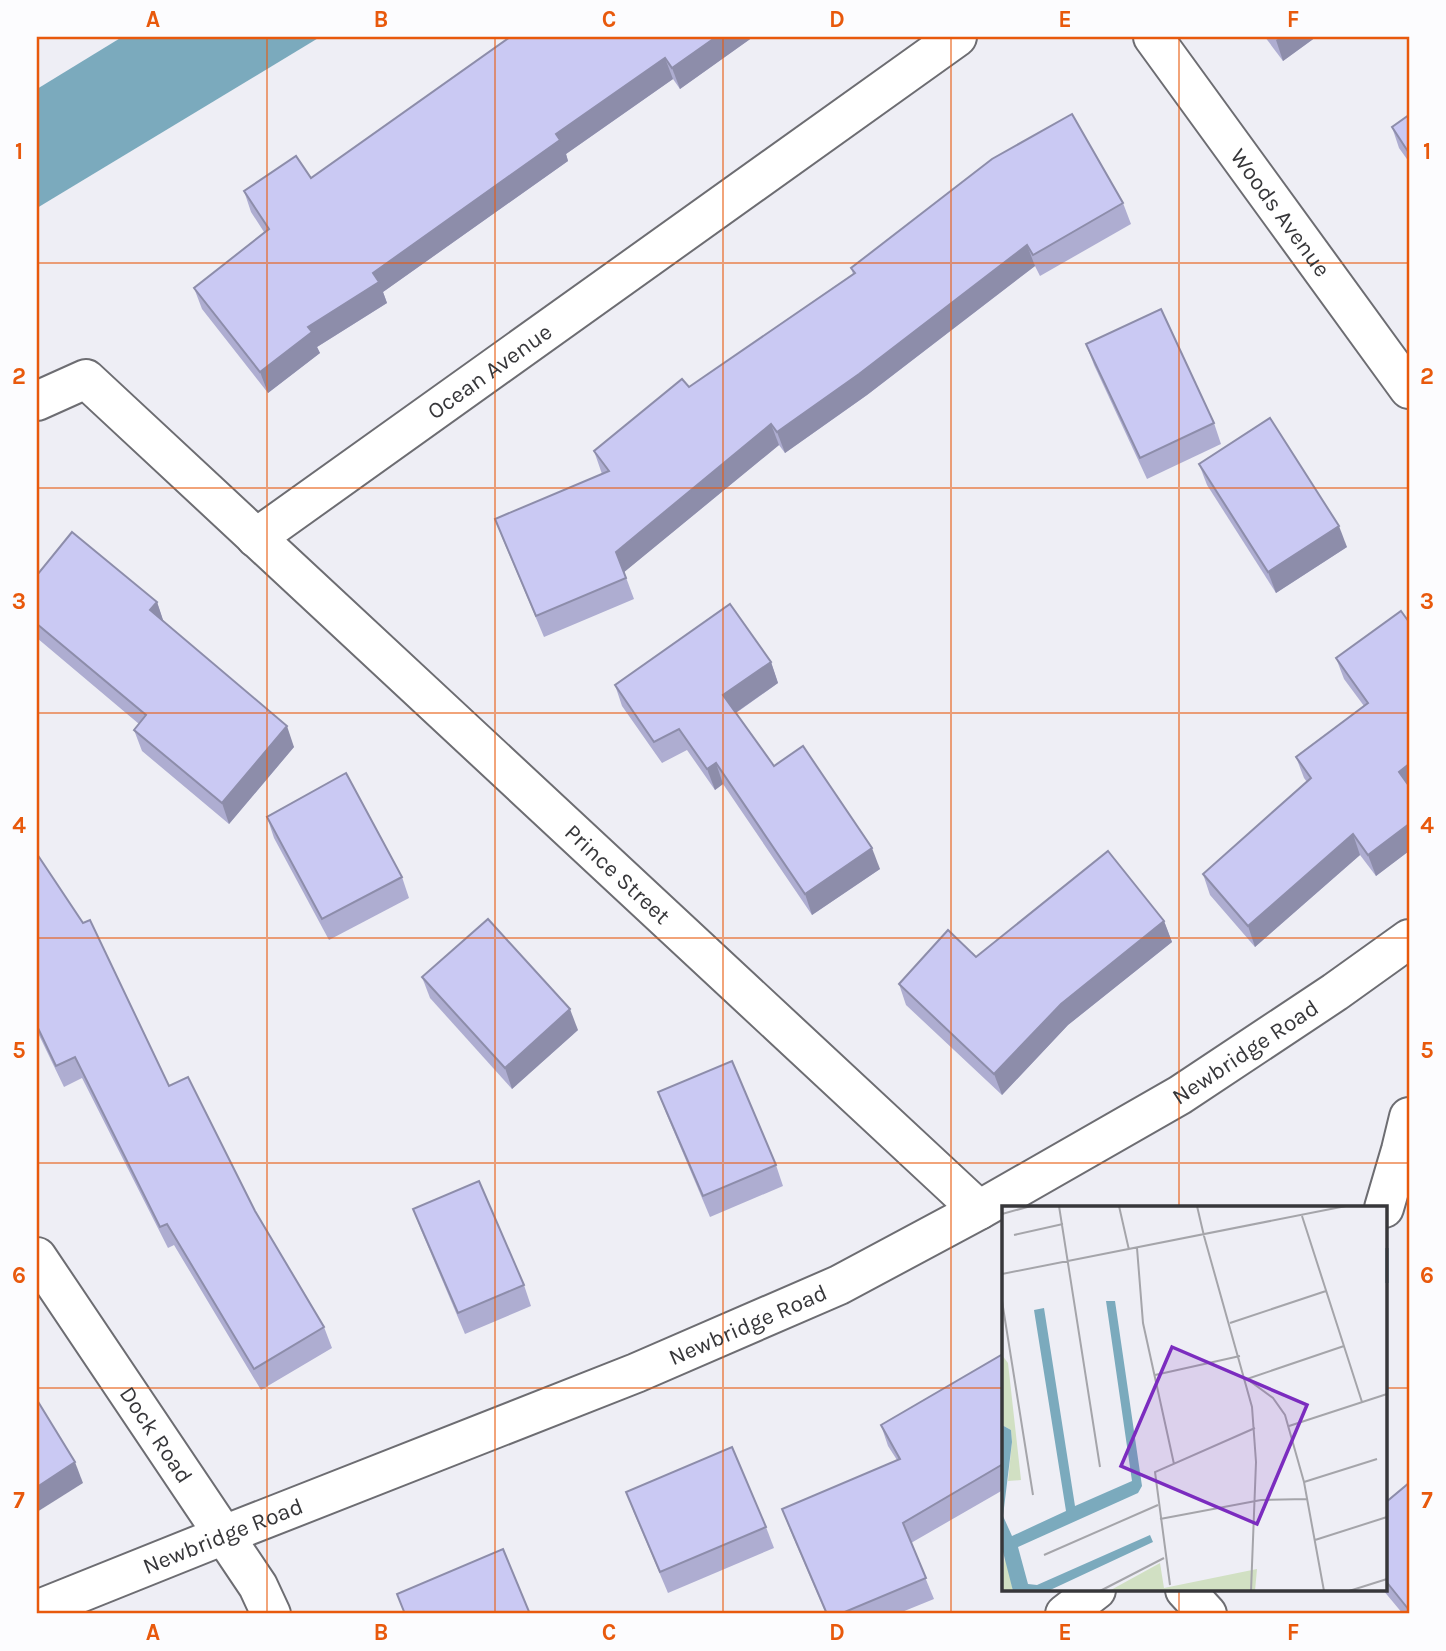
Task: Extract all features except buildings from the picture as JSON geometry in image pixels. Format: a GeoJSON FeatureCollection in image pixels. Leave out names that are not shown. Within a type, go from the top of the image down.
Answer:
{"type":"FeatureCollection","features":[{"type":"Feature","properties":{"kind":"street","name":"Ocean Avenue"},"geometry":{"type":"LineString","coordinates":[[256,538],[957,37]]}},
{"type":"Feature","properties":{"kind":"street","name":"Woods Avenue"},"geometry":{"type":"LineString","coordinates":[[1153,37],[1409,389]]}},
{"type":"Feature","properties":{"kind":"street"},"geometry":{"type":"LineString","coordinates":[[37,401],[86,379],[256,538]]}},
{"type":"Feature","properties":{"kind":"street","name":"Prince Street"},"geometry":{"type":"LineString","coordinates":[[256,538],[979,1210]]}},
{"type":"Feature","properties":{"kind":"street","name":"Newbridge Road"},"geometry":{"type":"LineString","coordinates":[[37,1610],[636,1373],[839,1285],[979,1210],[1180,1095],[1335,992],[1409,939]]}},
{"type":"Feature","properties":{"kind":"street"},"geometry":{"type":"LineString","coordinates":[[1385,1206],[1409,1117]]}},
{"type":"Feature","properties":{"kind":"street","name":"Dock Road"},"geometry":{"type":"LineString","coordinates":[[37,1257],[258,1586],[271,1614]]}},
{"type":"Feature","properties":{"kind":"street"},"geometry":{"type":"LineString","coordinates":[[1065,1614],[1093,1592]]}},
{"type":"Feature","properties":{"kind":"street"},"geometry":{"type":"LineString","coordinates":[[1187,1592],[1207,1614]]}},
{"type":"Feature","properties":{"kind":"water"},"geometry":{"type":"Polygon","coordinates":[[[122,37],[320,37],[37,208],[37,89],[122,37]]]}}]}
